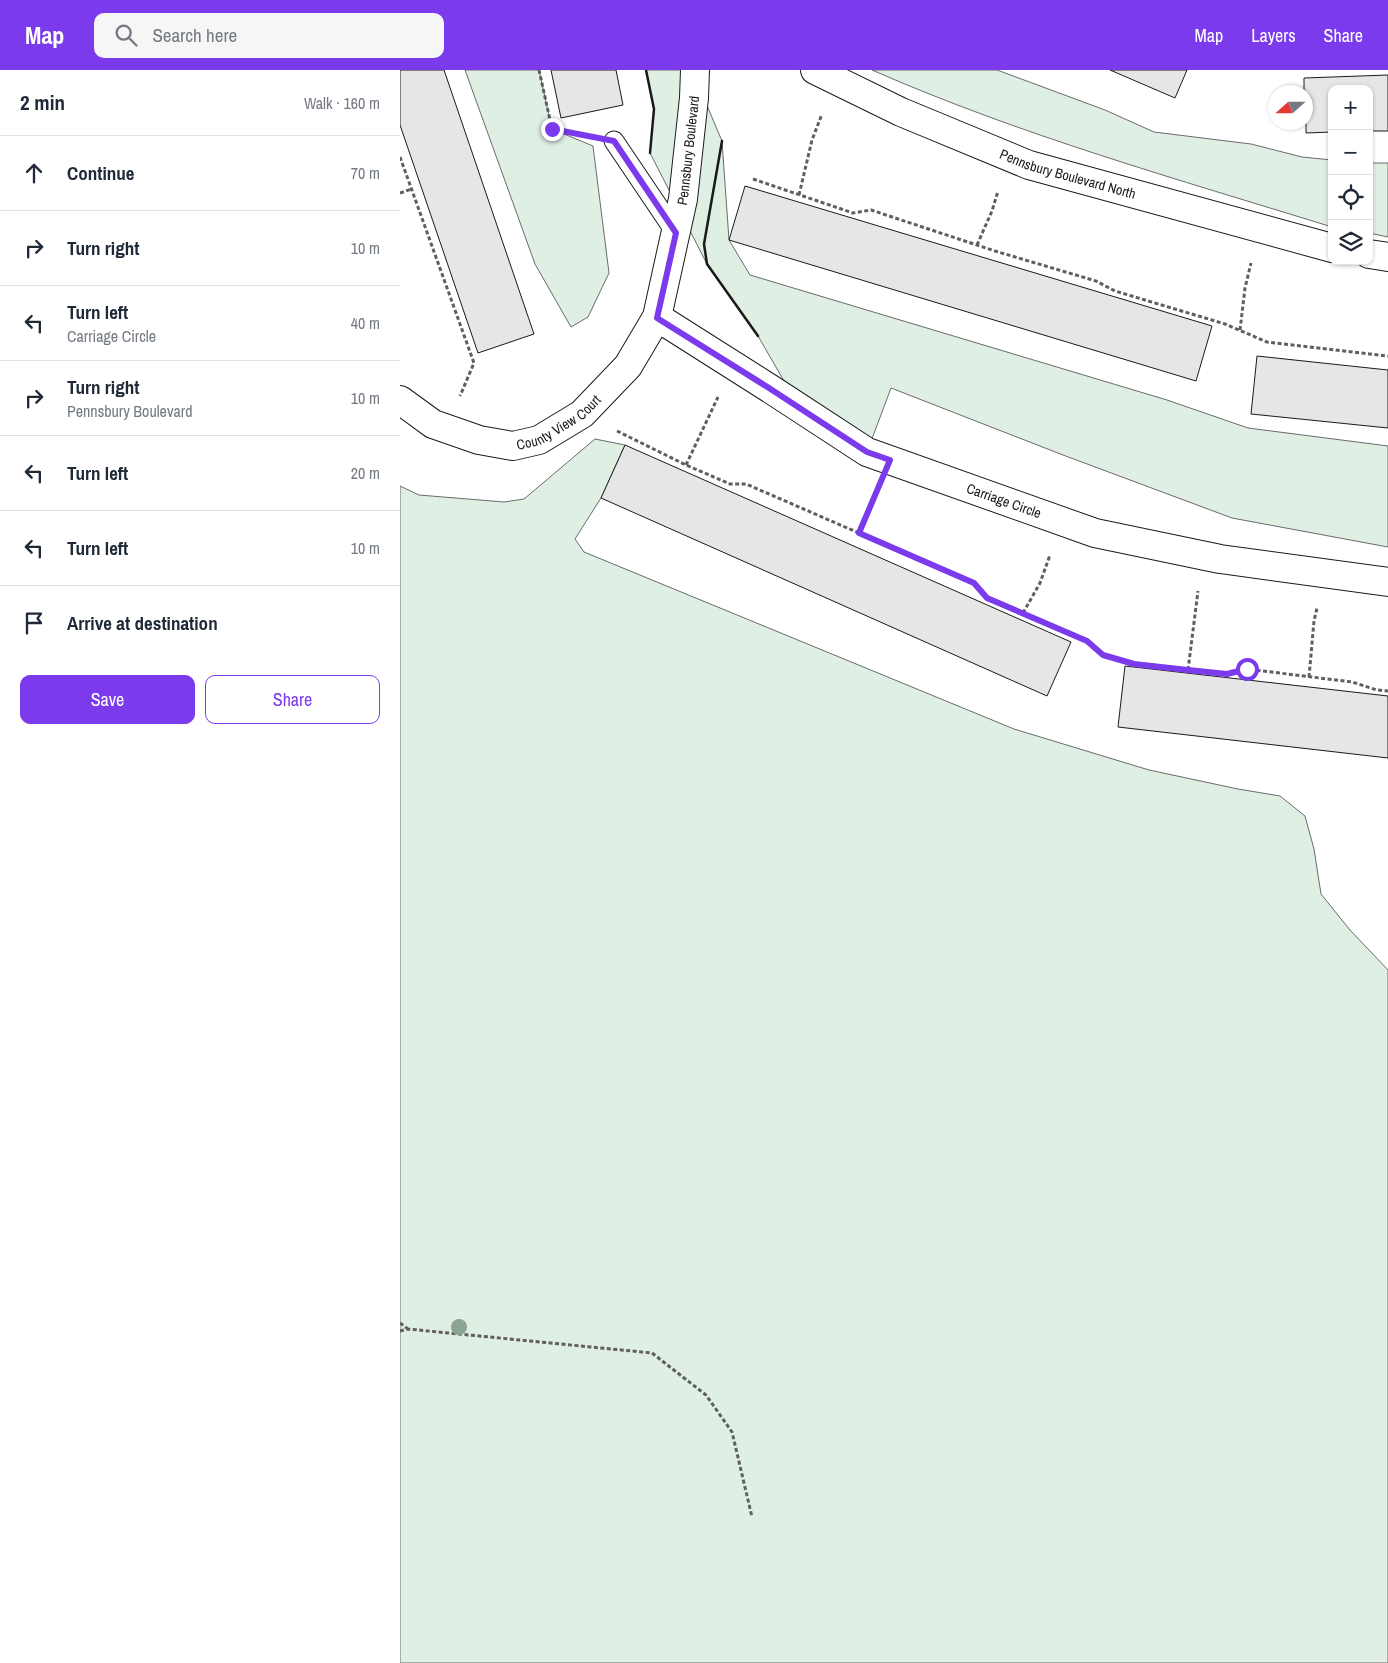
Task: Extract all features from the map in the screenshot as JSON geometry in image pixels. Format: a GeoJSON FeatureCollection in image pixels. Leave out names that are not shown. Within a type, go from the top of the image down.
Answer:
{"type":"FeatureCollection","features":[{"type":"Feature","properties":{"kind":"street","name":"Pennsbury Boulevard"},"geometry":{"type":"LineString","coordinates":[[657,318],[683,199],[694,98],[695,70]]}},
{"type":"Feature","properties":{"kind":"street","name":"Pennsbury Boulevard North"},"geometry":{"type":"LineString","coordinates":[[825,75],[901,112],[1029,165],[1328,247]]}},
{"type":"Feature","properties":{"kind":"street"},"geometry":{"type":"LineString","coordinates":[[1373,254],[1388,256]]}},
{"type":"Feature","properties":{"kind":"street","name":"Carriage Circle"},"geometry":{"type":"LineString","coordinates":[[657,318],[867,452],[1096,532],[1204,556],[1388,582]]}},
{"type":"Feature","properties":{"kind":"street","name":"County View Court"},"geometry":{"type":"LineString","coordinates":[[400,400],[433,424],[478,440],[513,446],[540,440],[582,414],[628,366],[657,318]]}},
{"type":"Feature","properties":{"kind":"lane"},"geometry":{"type":"LineString","coordinates":[[614,141],[676,233]]}},
{"type":"Feature","properties":{"kind":"path"},"geometry":{"type":"LineString","coordinates":[[539,70],[552,129],[614,141]]}},
{"type":"Feature","properties":{"kind":"path"},"geometry":{"type":"LineString","coordinates":[[799,195],[825,75]]}},
{"type":"Feature","properties":{"kind":"path"},"geometry":{"type":"LineString","coordinates":[[400,157],[474,363]]}},
{"type":"Feature","properties":{"kind":"path"},"geometry":{"type":"LineString","coordinates":[[977,245],[992,211],[1009,157]]}},
{"type":"Feature","properties":{"kind":"path"},"geometry":{"type":"LineString","coordinates":[[753,179],[853,213],[871,210],[1096,281],[1115,292],[1240,330],[1268,342],[1388,356]]}},
{"type":"Feature","properties":{"kind":"path"},"geometry":{"type":"LineString","coordinates":[[400,193],[412,189]]}},
{"type":"Feature","properties":{"kind":"path"},"geometry":{"type":"LineString","coordinates":[[1240,330],[1245,288],[1259,228]]}},
{"type":"Feature","properties":{"kind":"path"},"geometry":{"type":"LineString","coordinates":[[686,465],[733,365]]}},
{"type":"Feature","properties":{"kind":"path"},"geometry":{"type":"LineString","coordinates":[[582,414],[686,465],[730,484],[746,484],[974,583],[987,598],[1087,641],[1103,655],[1134,664],[1227,674],[1247,669],[1352,682],[1377,690],[1388,691]]}},
{"type":"Feature","properties":{"kind":"path"},"geometry":{"type":"LineString","coordinates":[[859,533],[890,460]]}},
{"type":"Feature","properties":{"kind":"path"},"geometry":{"type":"LineString","coordinates":[[1023,613],[1040,583],[1062,521]]}},
{"type":"Feature","properties":{"kind":"path"},"geometry":{"type":"LineString","coordinates":[[1188,670],[1204,556]]}},
{"type":"Feature","properties":{"kind":"path"},"geometry":{"type":"LineString","coordinates":[[1309,677],[1313,647]]}},
{"type":"Feature","properties":{"kind":"path"},"geometry":{"type":"LineString","coordinates":[[400,1323],[408,1329]]}},
{"type":"Feature","properties":{"kind":"path"},"geometry":{"type":"LineString","coordinates":[[400,1331],[408,1329],[652,1353],[706,1395],[732,1432],[752,1517]]}},
{"type":"Feature","properties":{"kind":"green space"},"geometry":{"type":"Polygon","coordinates":[[[465,70],[539,70],[552,129],[593,146],[609,273],[588,317],[571,327],[535,264],[465,70]]]}},
{"type":"Feature","properties":{"kind":"green space"},"geometry":{"type":"Polygon","coordinates":[[[646,70],[692,70],[722,141],[729,240],[750,275],[1167,400],[1248,428],[1388,446],[1388,547],[1232,518],[891,388],[867,452],[784,381],[758,336],[707,264],[650,153],[654,109],[646,70]]]}},
{"type":"Feature","properties":{"kind":"green space"},"geometry":{"type":"Polygon","coordinates":[[[872,70],[997,70],[1105,110],[1154,132],[1251,144],[1302,157],[1328,160],[1328,226],[1099,155],[1042,136],[872,70]]]}},
{"type":"Feature","properties":{"kind":"green space"},"geometry":{"type":"Polygon","coordinates":[[[1373,163],[1388,163],[1388,237],[1373,234],[1373,163]]]}},
{"type":"Feature","properties":{"kind":"green space"},"geometry":{"type":"Polygon","coordinates":[[[595,439],[625,445],[601,498],[575,539],[584,552],[1014,729],[1149,770],[1280,796],[1305,816],[1314,849],[1321,894],[1350,930],[1388,970],[1388,1663],[400,1663],[400,486],[419,495],[504,502],[524,499],[595,439]]]}},
{"type":"Feature","properties":{"kind":"building"},"geometry":{"type":"Polygon","coordinates":[[[400,70],[444,70],[534,334],[478,353],[400,125],[400,70]]]}},
{"type":"Feature","properties":{"kind":"building"},"geometry":{"type":"Polygon","coordinates":[[[551,70],[616,70],[623,105],[561,118],[551,70]]]}},
{"type":"Feature","properties":{"kind":"building"},"geometry":{"type":"Polygon","coordinates":[[[1110,70],[1187,70],[1175,98],[1110,70]]]}},
{"type":"Feature","properties":{"kind":"building"},"geometry":{"type":"Polygon","coordinates":[[[1388,75],[1388,131],[1373,131],[1373,85],[1328,85],[1328,132],[1306,133],[1306,130],[1313,130],[1313,85],[1304,85],[1304,78],[1388,75]]]}},
{"type":"Feature","properties":{"kind":"building"},"geometry":{"type":"Polygon","coordinates":[[[745,186],[1212,326],[1196,381],[729,240],[745,186]]]}},
{"type":"Feature","properties":{"kind":"building"},"geometry":{"type":"Polygon","coordinates":[[[1257,356],[1388,370],[1388,428],[1251,414],[1257,356]]]}},
{"type":"Feature","properties":{"kind":"building"},"geometry":{"type":"Polygon","coordinates":[[[625,445],[1071,642],[1047,696],[601,498],[625,445]]]}},
{"type":"Feature","properties":{"kind":"building"},"geometry":{"type":"Polygon","coordinates":[[[1125,666],[1388,696],[1388,758],[1118,727],[1125,666]]]}},
{"type":"Feature","properties":{"kind":"wall"},"geometry":{"type":"LineString","coordinates":[[646,70],[654,109],[650,153]]}},
{"type":"Feature","properties":{"kind":"wall"},"geometry":{"type":"LineString","coordinates":[[722,141],[704,244],[707,264],[758,336]]}},
{"type":"Feature","properties":{"kind":"route"},"geometry":{"type":"LineString","coordinates":[[552,129],[614,141],[676,233],[657,318],[867,452],[890,460],[859,533],[974,583],[987,598],[1087,641],[1103,655],[1134,664],[1227,674],[1247,669]]}}]}
